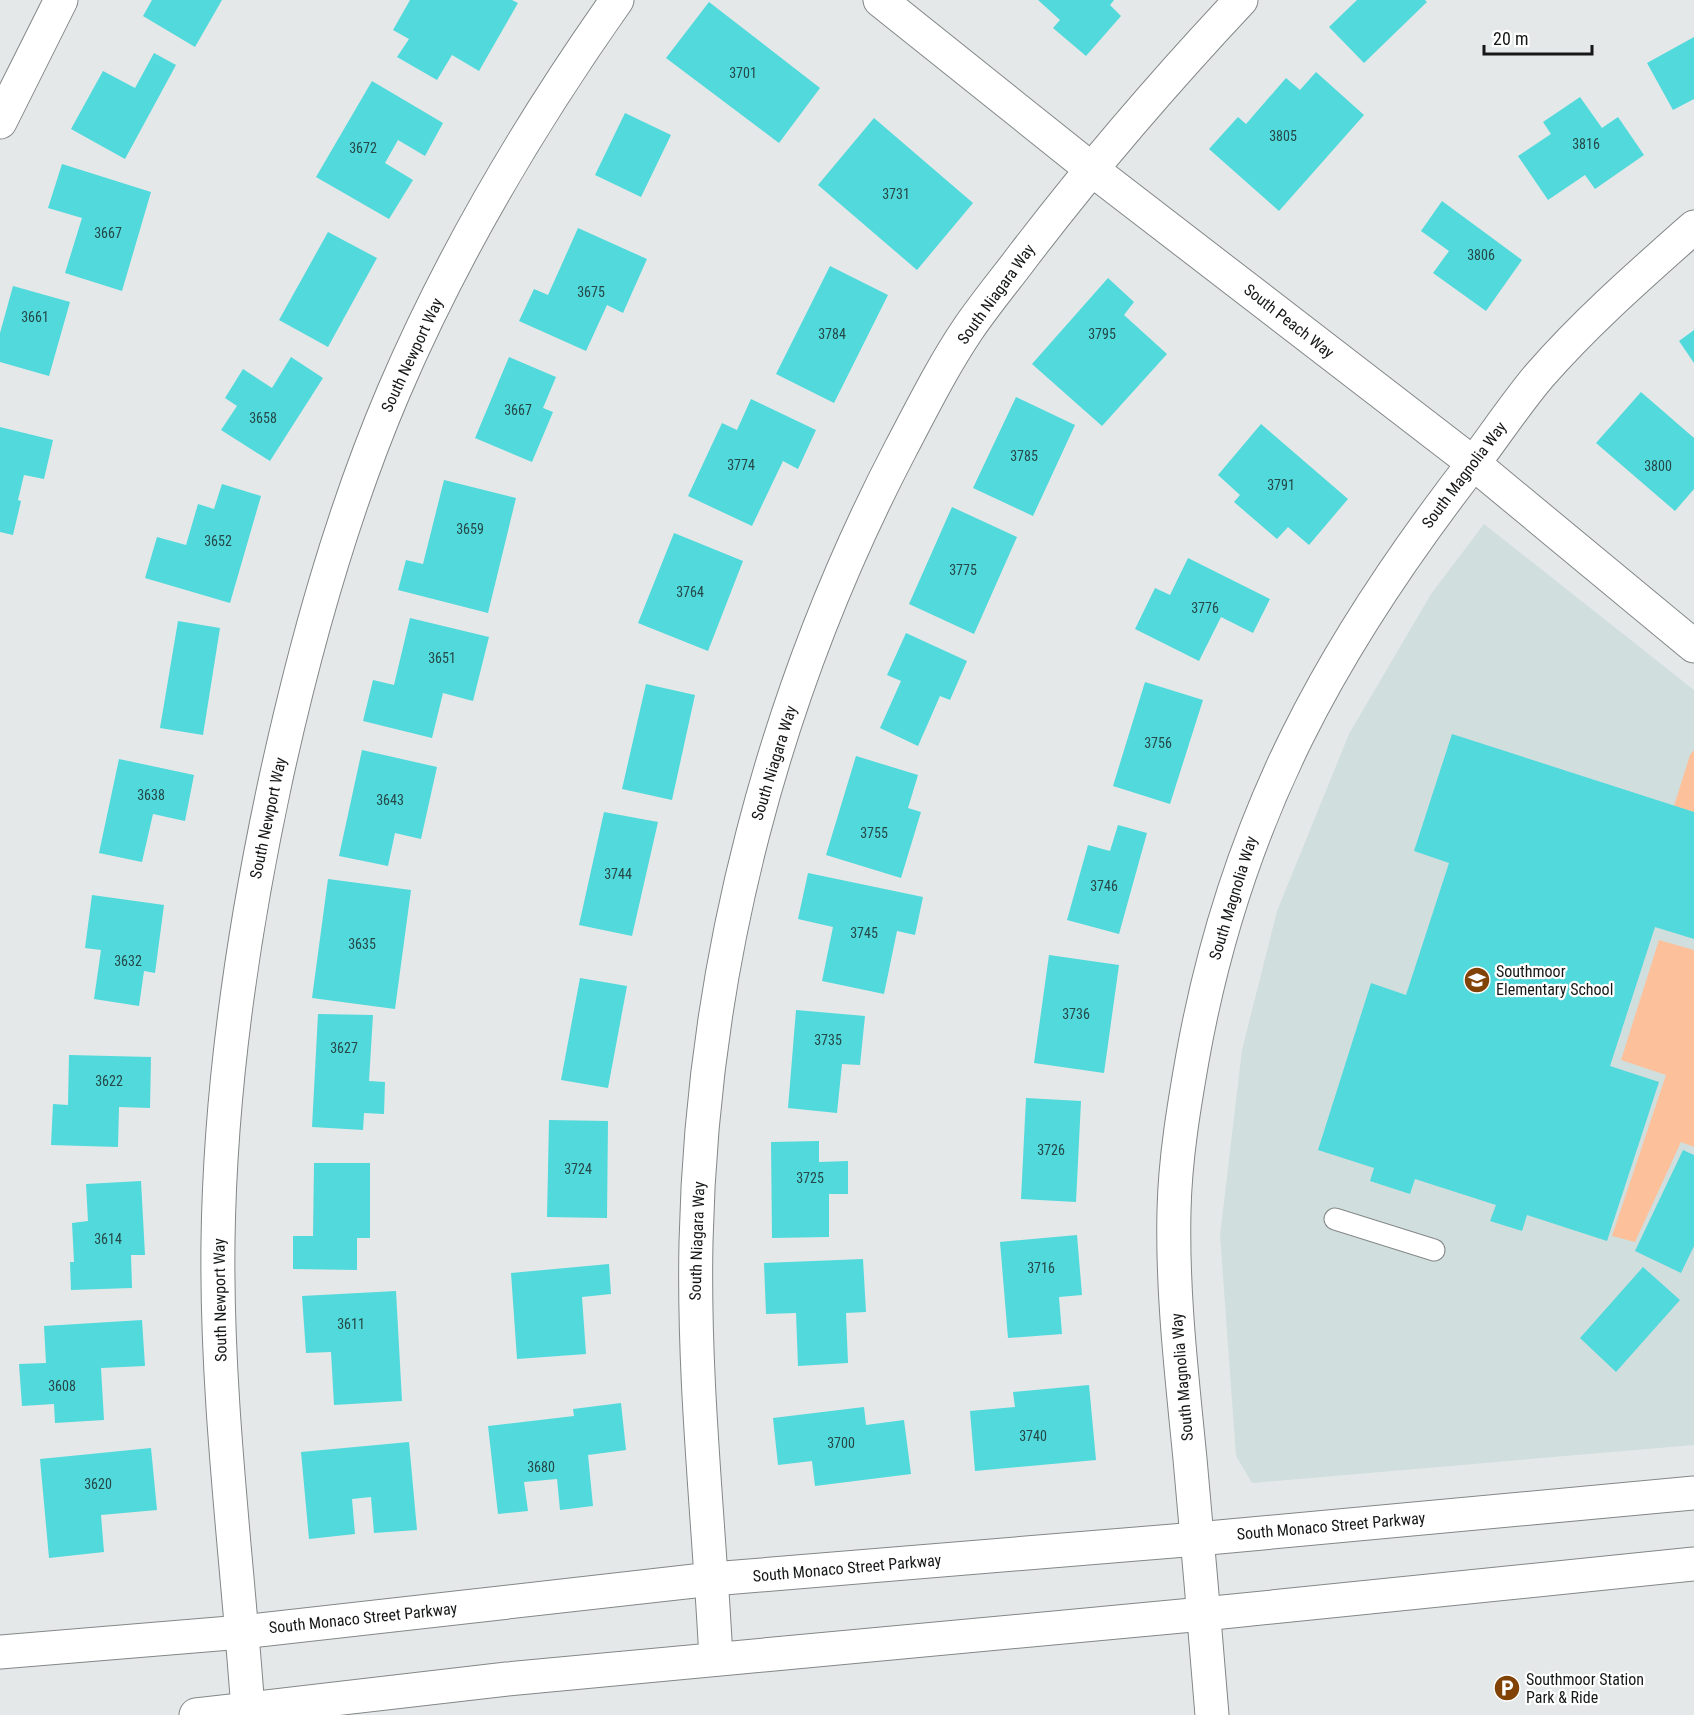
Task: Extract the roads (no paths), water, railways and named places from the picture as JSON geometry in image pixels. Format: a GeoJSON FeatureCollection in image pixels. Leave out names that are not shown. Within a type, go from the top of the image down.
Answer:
{"type":"FeatureCollection","features":[{"type":"Feature","properties":{"kind":"street"},"geometry":{"type":"LineString","coordinates":[[0,122],[61,0]]}},
{"type":"Feature","properties":{"kind":"street","name":"South Newport Way"},"geometry":{"type":"LineString","coordinates":[[248,1710],[219,1338],[218,1244],[221,1156],[236,991],[260,849],[298,678],[344,518],[394,389],[466,242],[530,132],[617,0]]}},
{"type":"Feature","properties":{"kind":"street","name":"South Peach Way"},"geometry":{"type":"LineString","coordinates":[[880,0],[1090,168],[1473,463],[1694,646]]}},
{"type":"Feature","properties":{"kind":"street","name":"South Niagara Way"},"geometry":{"type":"LineString","coordinates":[[716,1659],[698,1392],[695,1309],[696,1228],[704,1107],[732,919],[771,764],[820,627],[871,506],[967,329],[1090,168],[1241,0]]}},
{"type":"Feature","properties":{"kind":"street","name":"South Magnolia Way"},"geometry":{"type":"LineString","coordinates":[[1212,1715],[1176,1307],[1174,1208],[1180,1130],[1207,984],[1243,860],[1273,784],[1301,724],[1333,665],[1375,598],[1539,376],[1636,278],[1694,227]]}},
{"type":"Feature","properties":{"kind":"street","name":"South Monaco Street Parkway"},"geometry":{"type":"LineString","coordinates":[[0,1652],[242,1632],[712,1579],[1197,1539],[1694,1493]]}},
{"type":"Feature","properties":{"kind":"street"},"geometry":{"type":"LineString","coordinates":[[196,1715],[507,1679],[1203,1614],[1694,1564]]}},
{"type":"Feature","properties":{"kind":"lane"},"geometry":{"type":"LineString","coordinates":[[1335,1219],[1434,1250]]}},
{"type":"Feature","properties":{"kind":"place","name":"Southmoor Elementary School"},"geometry":{"type":"Point","coordinates":[1477,980]}},
{"type":"Feature","properties":{"kind":"place","name":"Southmoor Station Park & Ride"},"geometry":{"type":"Point","coordinates":[1507,1688]}}]}
